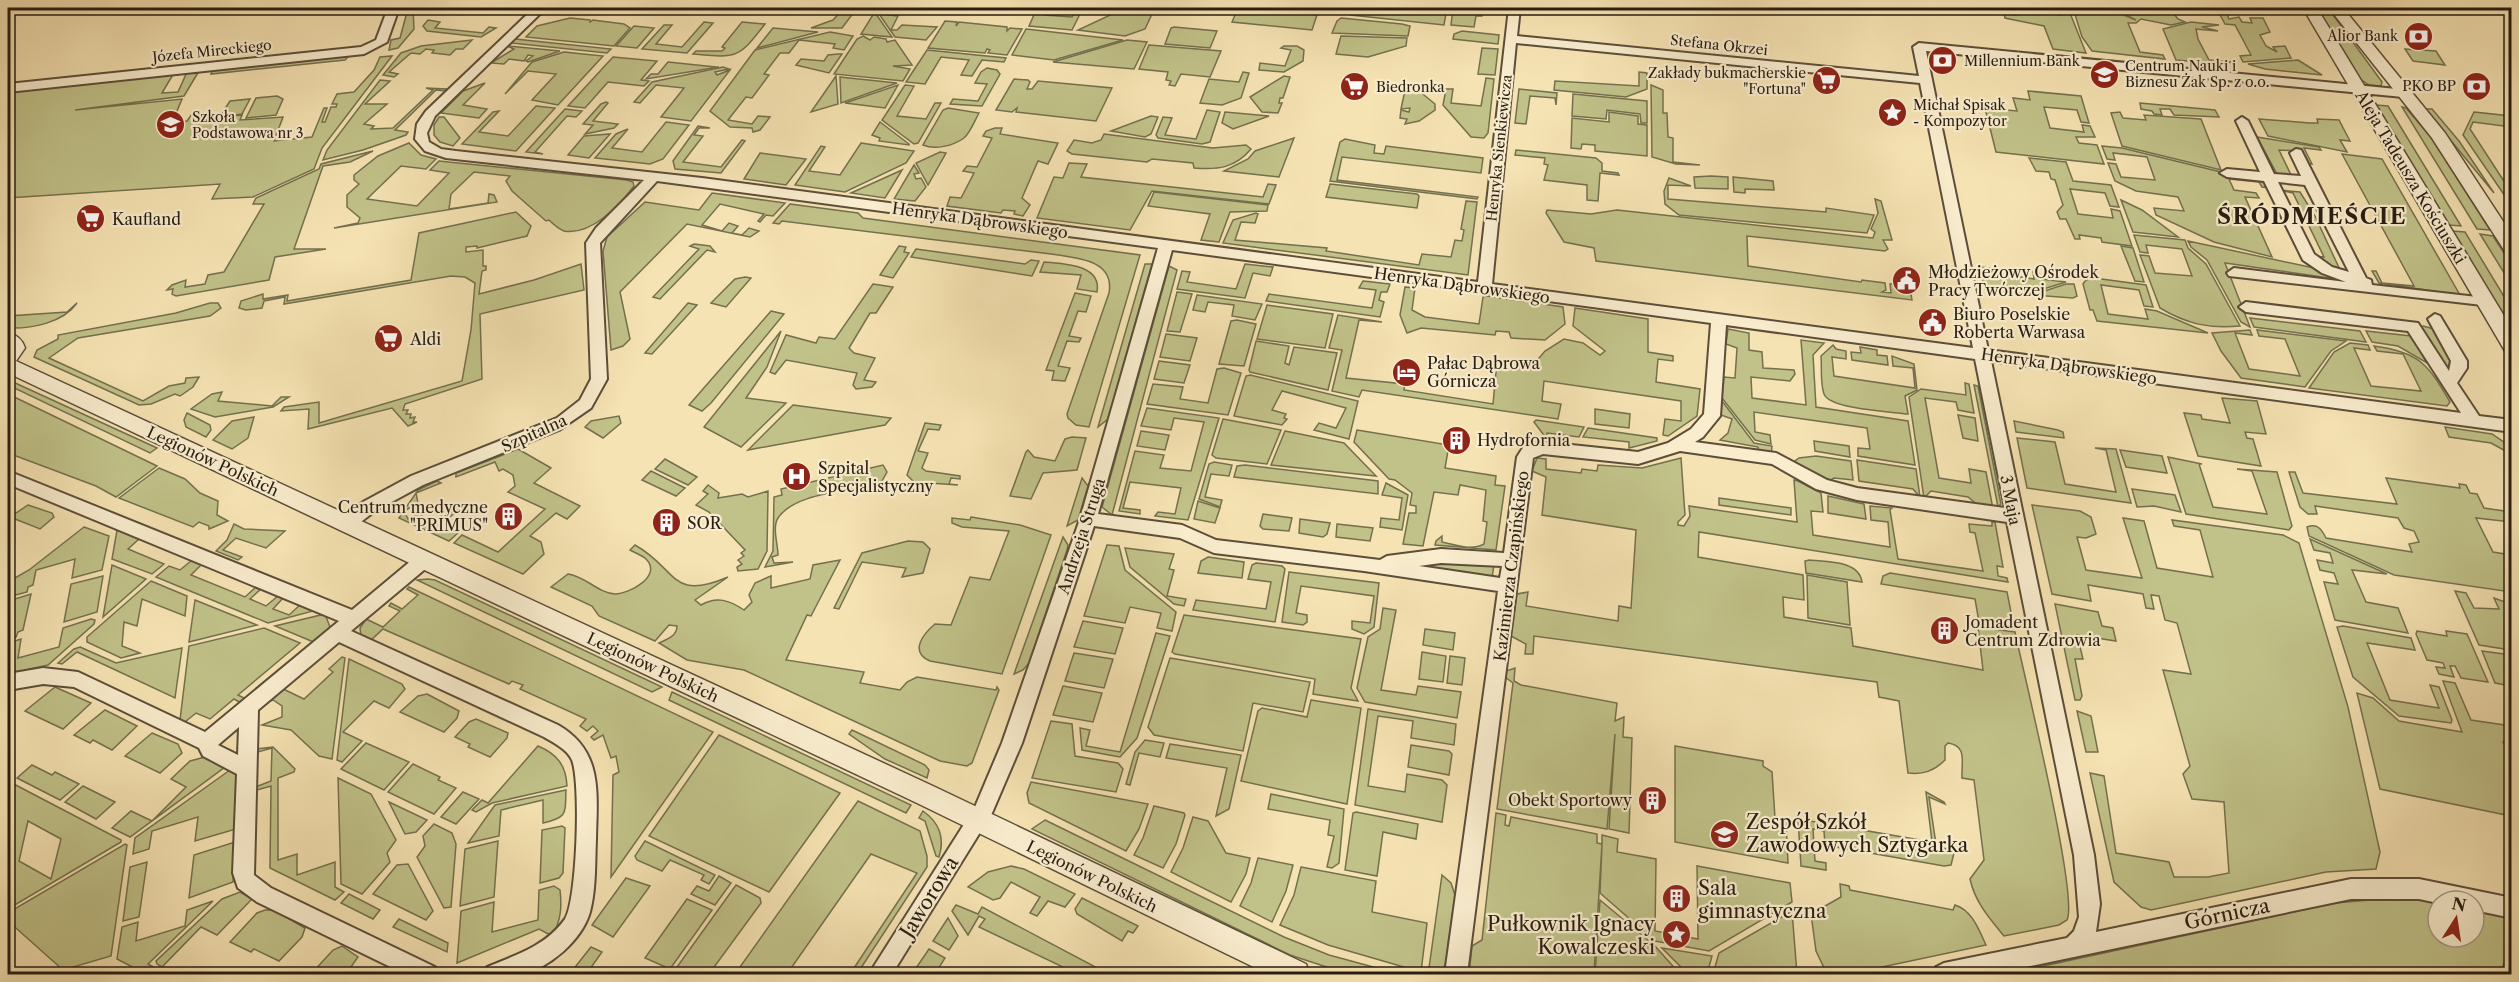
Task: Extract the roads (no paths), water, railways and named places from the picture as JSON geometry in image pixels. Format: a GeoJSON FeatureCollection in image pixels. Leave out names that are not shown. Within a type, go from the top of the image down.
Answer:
{"type":"FeatureCollection","features":[{"type":"Feature","properties":{"kind":"street","name":"Józefa Mireckiego"},"geometry":{"type":"LineString","coordinates":[[8,88],[364,50],[381,42],[393,8]]}},
{"type":"Feature","properties":{"kind":"street","name":"Henryka Dąbrowskiego"},"geometry":{"type":"LineString","coordinates":[[540,8],[437,105],[423,123],[420,136],[427,147],[443,153],[655,176],[2511,426]]}},
{"type":"Feature","properties":{"kind":"street","name":"Henryka Sienkiewicza"},"geometry":{"type":"LineString","coordinates":[[1484,288],[1514,8]]}},
{"type":"Feature","properties":{"kind":"street","name":"Aleja Tadeusza Kościuszki"},"geometry":{"type":"LineString","coordinates":[[2310,8],[2511,346]]}},
{"type":"Feature","properties":{"kind":"street","name":"Aleja Tadeusza Kościuszki"},"geometry":{"type":"LineString","coordinates":[[2336,8],[2439,136],[2511,249]]}},
{"type":"Feature","properties":{"kind":"street","name":"Stefana Okrzei"},"geometry":{"type":"LineString","coordinates":[[1511,39],[1925,80]]}},
{"type":"Feature","properties":{"kind":"street","name":"3 Maja"},"geometry":{"type":"LineString","coordinates":[[2073,947],[2084,936],[2090,923],[2084,855],[1925,80],[1922,47],[2359,90]]}},
{"type":"Feature","properties":{"kind":"street"},"geometry":{"type":"LineString","coordinates":[[2359,90],[2403,93]]}},
{"type":"Feature","properties":{"kind":"street"},"geometry":{"type":"LineString","coordinates":[[2242,121],[2311,260],[2336,274],[2392,292]]}},
{"type":"Feature","properties":{"kind":"street"},"geometry":{"type":"LineString","coordinates":[[2296,153],[2360,281]]}},
{"type":"Feature","properties":{"kind":"street"},"geometry":{"type":"LineString","coordinates":[[2227,173],[2310,181]]}},
{"type":"Feature","properties":{"kind":"street","name":"Szpitalna"},"geometry":{"type":"LineString","coordinates":[[347,523],[371,504],[400,487],[545,430],[566,420],[586,405],[595,393],[599,380],[593,243],[601,231],[655,176]]}},
{"type":"Feature","properties":{"kind":"street","name":"Andrzeja Struga"},"geometry":{"type":"LineString","coordinates":[[978,820],[1012,742],[1088,519],[1166,245]]}},
{"type":"Feature","properties":{"kind":"street"},"geometry":{"type":"LineString","coordinates":[[2234,273],[2486,303]]}},
{"type":"Feature","properties":{"kind":"street"},"geometry":{"type":"LineString","coordinates":[[2246,307],[2413,327],[2421,321],[2435,319],[2450,312],[2451,306],[2447,298]]}},
{"type":"Feature","properties":{"kind":"street"},"geometry":{"type":"LineString","coordinates":[[2435,319],[2458,361],[2459,368],[2450,382]]}},
{"type":"Feature","properties":{"kind":"street","name":"Kazimierza Czapińskiego"},"geometry":{"type":"LineString","coordinates":[[1456,975],[1525,457],[1530,450],[1543,448],[1638,458],[1678,445],[1697,433],[1711,419],[1719,320]]}},
{"type":"Feature","properties":{"kind":"street"},"geometry":{"type":"LineString","coordinates":[[2413,327],[2474,422]]}},
{"type":"Feature","properties":{"kind":"street"},"geometry":{"type":"LineString","coordinates":[[8,339],[15,348],[8,358]]}},
{"type":"Feature","properties":{"kind":"street","name":"Legionów Polskich"},"geometry":{"type":"LineString","coordinates":[[8,365],[978,820],[1296,975]]}},
{"type":"Feature","properties":{"kind":"street"},"geometry":{"type":"LineString","coordinates":[[1678,445],[1776,459],[1822,485],[1857,494],[2014,516]]}},
{"type":"Feature","properties":{"kind":"street"},"geometry":{"type":"LineString","coordinates":[[8,477],[354,619]]}},
{"type":"Feature","properties":{"kind":"street"},"geometry":{"type":"LineString","coordinates":[[1088,519],[1182,532],[1214,546],[1364,564],[1508,586]]}},
{"type":"Feature","properties":{"kind":"street"},"geometry":{"type":"LineString","coordinates":[[1364,564],[1441,555],[1511,560]]}},
{"type":"Feature","properties":{"kind":"street"},"geometry":{"type":"LineString","coordinates":[[207,742],[424,560]]}},
{"type":"Feature","properties":{"kind":"street"},"geometry":{"type":"LineString","coordinates":[[337,633],[551,731],[570,744],[582,759],[586,784],[582,893],[579,914],[565,934],[541,956],[495,975]]}},
{"type":"Feature","properties":{"kind":"street"},"geometry":{"type":"LineString","coordinates":[[8,682],[42,674],[60,674],[78,680],[207,742],[210,750],[246,769]]}},
{"type":"Feature","properties":{"kind":"street"},"geometry":{"type":"LineString","coordinates":[[249,706],[243,873],[245,881],[253,889],[428,975]]}},
{"type":"Feature","properties":{"kind":"street","name":"Jaworowa"},"geometry":{"type":"LineString","coordinates":[[880,975],[978,820]]}},
{"type":"Feature","properties":{"kind":"street","name":"Górnicza"},"geometry":{"type":"LineString","coordinates":[[1944,975],[2351,889],[2384,887],[2419,890],[2511,908]]}},
{"type":"Feature","properties":{"kind":"place","name":"Alior Bank"},"geometry":{"type":"Point","coordinates":[2419,36]}},
{"type":"Feature","properties":{"kind":"place","name":"Millennium Bank"},"geometry":{"type":"Point","coordinates":[1943,61]}},
{"type":"Feature","properties":{"kind":"place","name":"Centrum Nauki i Biznesu Żak Sp. z o.o."},"geometry":{"type":"Point","coordinates":[2104,74]}},
{"type":"Feature","properties":{"kind":"place","name":"Zakłady bukmacherskie \"Fortuna\""},"geometry":{"type":"Point","coordinates":[1827,81]}},
{"type":"Feature","properties":{"kind":"place","name":"PKO BP"},"geometry":{"type":"Point","coordinates":[2477,86]}},
{"type":"Feature","properties":{"kind":"place","name":"Biedronka"},"geometry":{"type":"Point","coordinates":[1355,87]}},
{"type":"Feature","properties":{"kind":"place","name":"Michał Spisak - Kompozytor"},"geometry":{"type":"Point","coordinates":[1892,113]}},
{"type":"Feature","properties":{"kind":"place","name":"Szkoła Podstawowa nr 3"},"geometry":{"type":"Point","coordinates":[171,125]}},
{"type":"Feature","properties":{"kind":"place","name":"Kaufland"},"geometry":{"type":"Point","coordinates":[91,219]}},
{"type":"Feature","properties":{"kind":"place","name":"Młodzieżowy Ośrodek Pracy Twórczej"},"geometry":{"type":"Point","coordinates":[1907,281]}},
{"type":"Feature","properties":{"kind":"place","name":"Biuro Poselskie Roberta Warwasa"},"geometry":{"type":"Point","coordinates":[1932,323]}},
{"type":"Feature","properties":{"kind":"place","name":"Aldi"},"geometry":{"type":"Point","coordinates":[389,339]}},
{"type":"Feature","properties":{"kind":"place","name":"Pałac Dąbrowa Górnicza"},"geometry":{"type":"Point","coordinates":[1406,372]}},
{"type":"Feature","properties":{"kind":"place","name":"Hydrofornia"},"geometry":{"type":"Point","coordinates":[1456,440]}},
{"type":"Feature","properties":{"kind":"place","name":"Szpital Specjalistyczny"},"geometry":{"type":"Point","coordinates":[797,477]}},
{"type":"Feature","properties":{"kind":"place","name":"Centrum medyczne \"PRIMUS\""},"geometry":{"type":"Point","coordinates":[509,516]}},
{"type":"Feature","properties":{"kind":"place","name":"SOR"},"geometry":{"type":"Point","coordinates":[666,523]}},
{"type":"Feature","properties":{"kind":"place","name":"Jomadent Centrum Zdrowia"},"geometry":{"type":"Point","coordinates":[1944,631]}},
{"type":"Feature","properties":{"kind":"place","name":"Obekt Sportowy"},"geometry":{"type":"Point","coordinates":[1653,800]}},
{"type":"Feature","properties":{"kind":"place","name":"Zespół Szkół Zawodowych Sztygarka"},"geometry":{"type":"Point","coordinates":[1725,834]}},
{"type":"Feature","properties":{"kind":"place","name":"Sala gimnastyczna"},"geometry":{"type":"Point","coordinates":[1677,899]}},
{"type":"Feature","properties":{"kind":"place","name":"Pułkownik Ignacy Kowalczeski"},"geometry":{"type":"Point","coordinates":[1676,935]}},
{"type":"Feature","properties":{"kind":"district","name":"ŚRÓDMIEŚCIE"},"geometry":{"type":"Point","coordinates":[2312,216]}}]}
